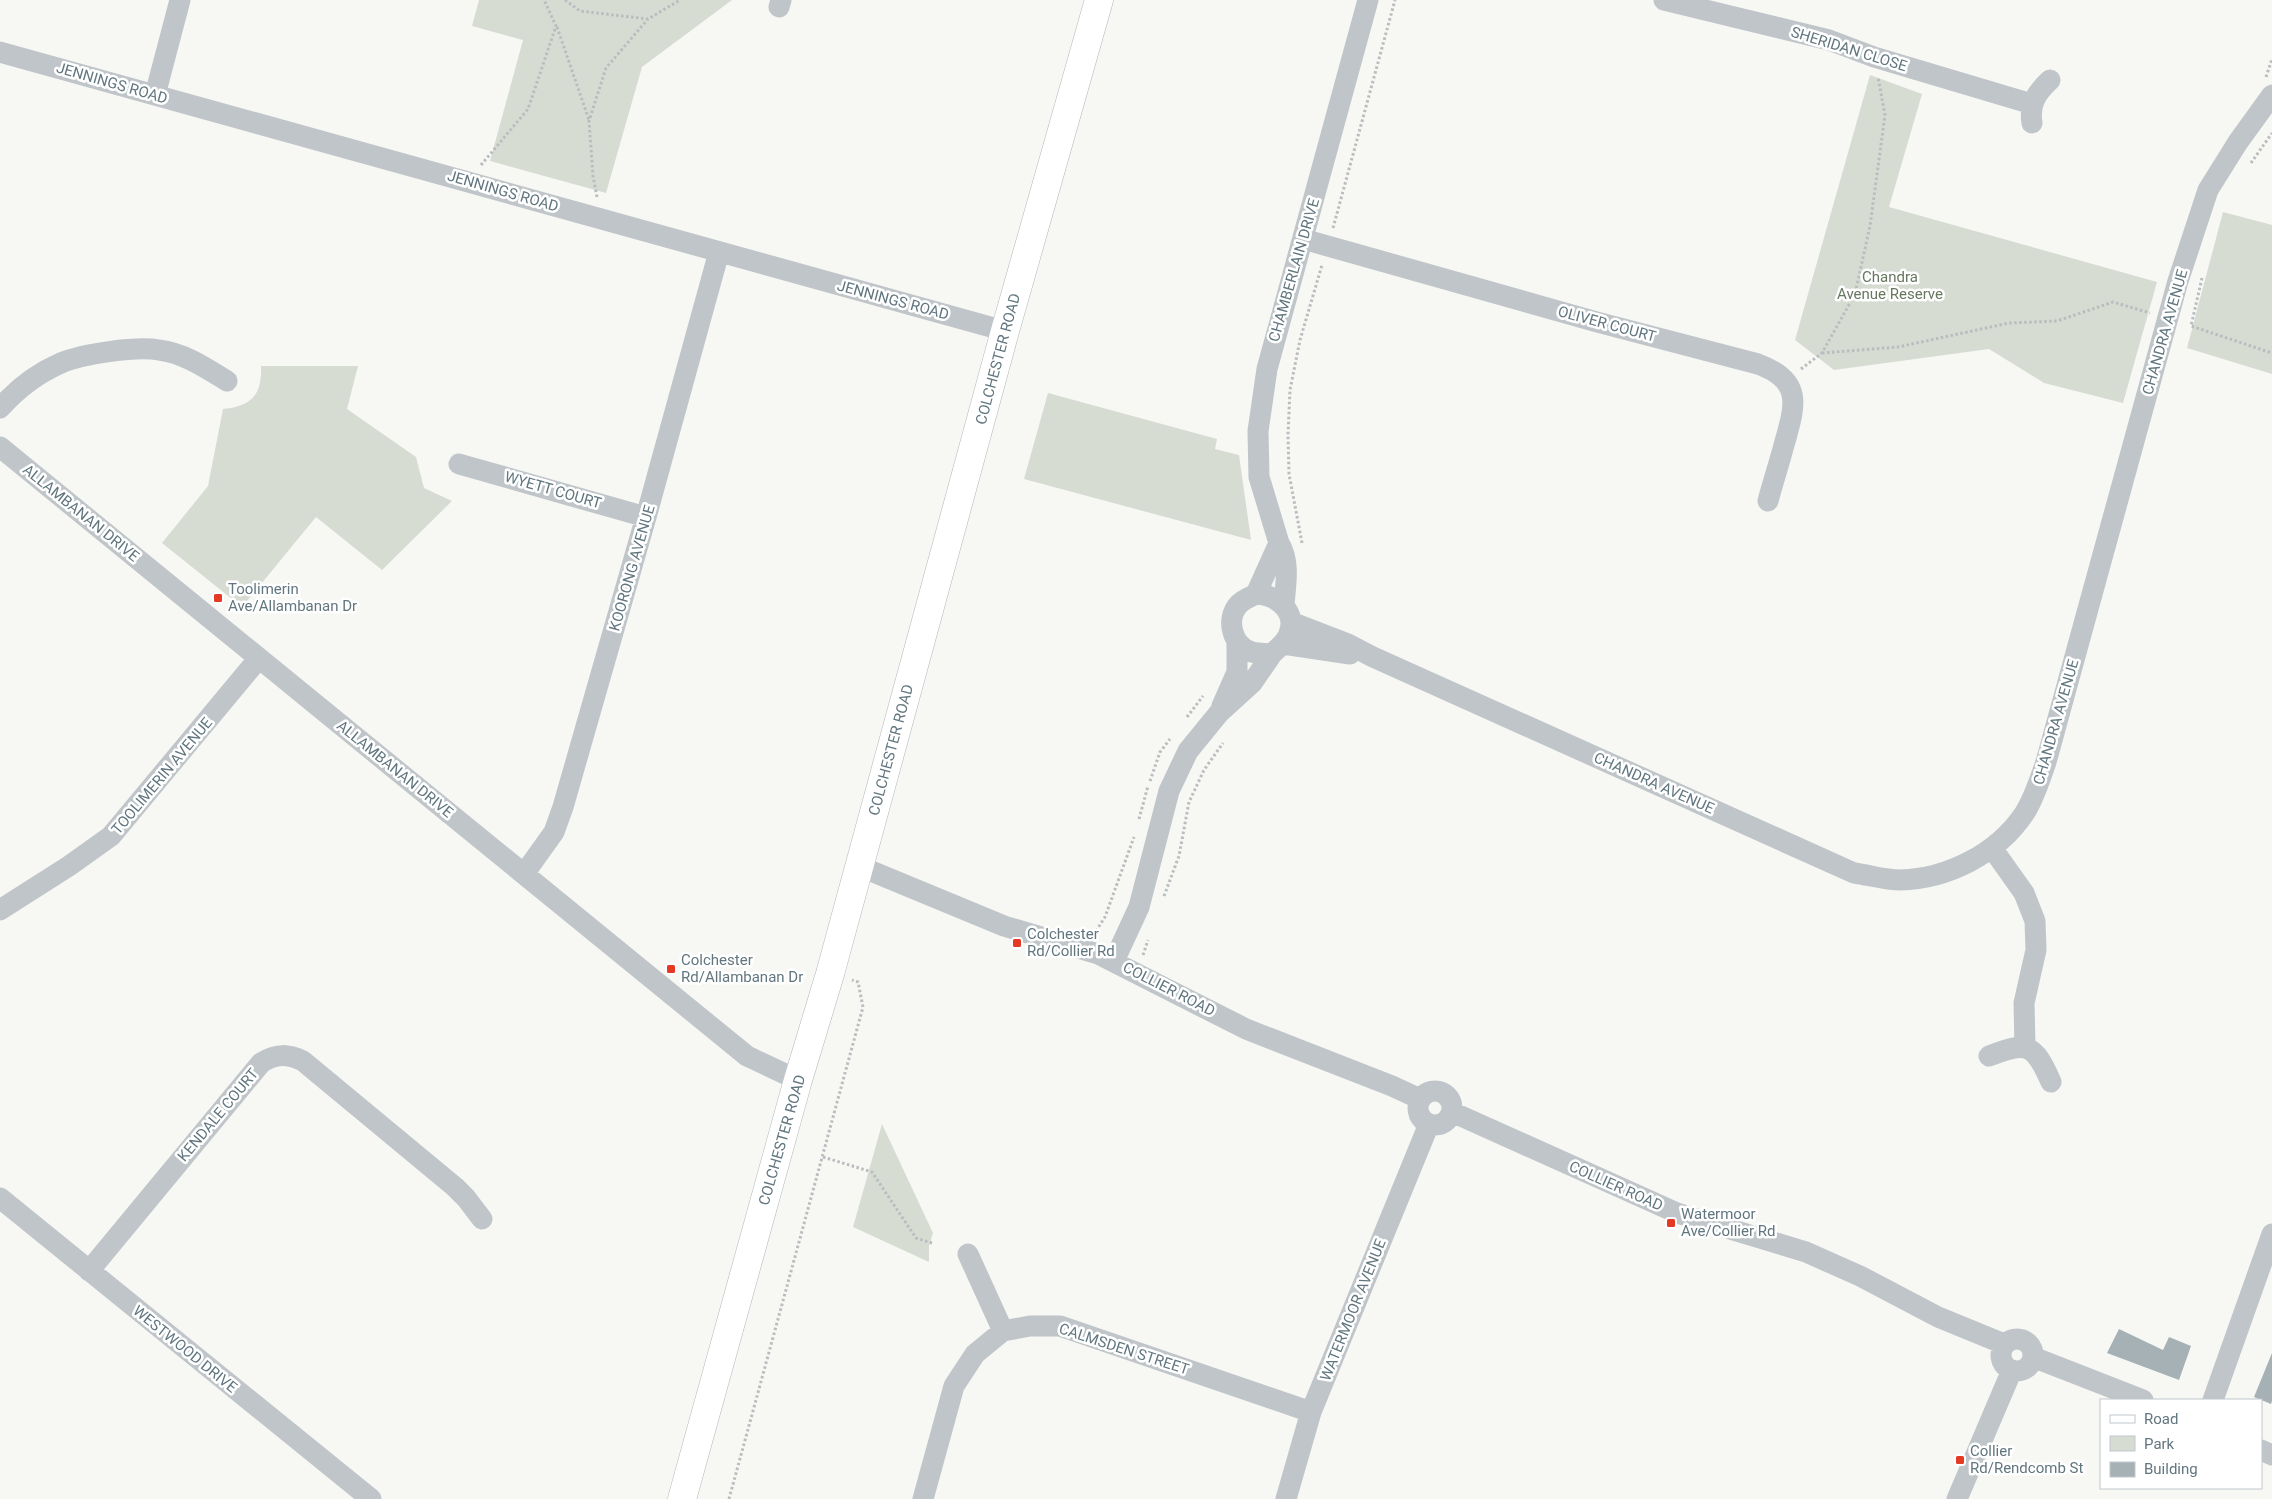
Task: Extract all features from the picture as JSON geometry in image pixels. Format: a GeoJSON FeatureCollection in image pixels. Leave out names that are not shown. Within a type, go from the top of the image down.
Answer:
{"type":"FeatureCollection","features":[{"type":"Feature","properties":{"kind":"main road","name":"COLCHESTER ROAD"},"geometry":{"type":"LineString","coordinates":[[682,1499],[798,1080],[860,866],[1005,331],[1099,0]]}},
{"type":"Feature","properties":{"kind":"street"},"geometry":{"type":"LineString","coordinates":[[154,95],[180,0]]}},
{"type":"Feature","properties":{"kind":"street","name":"CHAMBERLAIN DRIVE"},"geometry":{"type":"LineString","coordinates":[[1287,613],[1287,570],[1284,552],[1279,543],[1259,478],[1258,431],[1267,369],[1368,0]]}},
{"type":"Feature","properties":{"kind":"street","name":"SHERIDAN CLOSE"},"geometry":{"type":"LineString","coordinates":[[1664,0],[1829,40],[2032,114],[2037,93],[2050,80]]}},
{"type":"Feature","properties":{"kind":"street","name":"JENNINGS ROAD"},"geometry":{"type":"LineString","coordinates":[[0,52],[1005,331]]}},
{"type":"Feature","properties":{"kind":"street","name":"CHANDRA AVENUE"},"geometry":{"type":"LineString","coordinates":[[1287,613],[1372,657],[1854,872],[1898,880],[1918,878],[1959,866],[1992,848],[2012,831],[2025,812],[2046,762],[2178,281],[2208,190],[2238,142],[2272,95]]}},
{"type":"Feature","properties":{"kind":"street","name":"OLIVER COURT"},"geometry":{"type":"LineString","coordinates":[[1303,239],[1596,322],[1758,364],[1778,373],[1790,388],[1794,406],[1768,501]]}},
{"type":"Feature","properties":{"kind":"street","name":"KOORONG AVENUE"},"geometry":{"type":"LineString","coordinates":[[524,874],[554,832],[563,807],[719,252]]}},
{"type":"Feature","properties":{"kind":"street"},"geometry":{"type":"LineString","coordinates":[[0,408],[11,395],[61,363],[116,351],[158,350],[196,361],[227,381]]}},
{"type":"Feature","properties":{"kind":"street","name":"ALLAMBANAN DRIVE"},"geometry":{"type":"LineString","coordinates":[[0,447],[747,1056],[798,1080]]}},
{"type":"Feature","properties":{"kind":"street","name":"WYETT COURT"},"geometry":{"type":"LineString","coordinates":[[459,464],[646,517]]}},
{"type":"Feature","properties":{"kind":"street"},"geometry":{"type":"LineString","coordinates":[[1256,594],[1279,543]]}},
{"type":"Feature","properties":{"kind":"street"},"geometry":{"type":"LineString","coordinates":[[1114,961],[1139,907],[1169,791],[1188,751],[1219,713],[1252,683],[1290,630],[1287,613],[1266,594],[1256,594],[1246,598],[1234,613],[1232,622],[1237,642],[1237,672],[1219,713]]}},
{"type":"Feature","properties":{"kind":"street"},"geometry":{"type":"LineString","coordinates":[[1237,642],[1252,652],[1278,649]]}},
{"type":"Feature","properties":{"kind":"street","name":"CHANDRA AVENUE"},"geometry":{"type":"LineString","coordinates":[[1278,649],[1372,657]]}},
{"type":"Feature","properties":{"kind":"street","name":"TOOLIMERIN AVENUE"},"geometry":{"type":"LineString","coordinates":[[0,908],[69,866],[112,836],[259,658]]}},
{"type":"Feature","properties":{"kind":"street"},"geometry":{"type":"LineString","coordinates":[[1992,848],[2024,893],[2035,921],[2036,950],[2024,1003],[2026,1047]]}},
{"type":"Feature","properties":{"kind":"street","name":"COLLIER ROAD"},"geometry":{"type":"LineString","coordinates":[[860,866],[1004,926],[1098,954],[1246,1029],[1392,1086],[1420,1100]]}},
{"type":"Feature","properties":{"kind":"street"},"geometry":{"type":"LineString","coordinates":[[1988,1056],[2009,1048],[2026,1047],[2040,1058],[2051,1082]]}},
{"type":"Feature","properties":{"kind":"street","name":"KENDALE COURT"},"geometry":{"type":"LineString","coordinates":[[89,1271],[261,1063],[280,1054],[293,1056],[303,1061],[454,1186],[482,1219]]}},
{"type":"Feature","properties":{"kind":"street"},"geometry":{"type":"LineString","coordinates":[[1433,1090],[1442,1092],[1448,1096],[1452,1104],[1452,1112],[1445,1122],[1429,1124],[1420,1116],[1418,1111],[1420,1100],[1425,1093],[1433,1090]]}},
{"type":"Feature","properties":{"kind":"street","name":"COLLIER ROAD"},"geometry":{"type":"LineString","coordinates":[[1452,1112],[1676,1213],[1806,1252],[1860,1276],[1938,1317],[2004,1344]]}},
{"type":"Feature","properties":{"kind":"street","name":"WATERMOOR AVENUE"},"geometry":{"type":"LineString","coordinates":[[1286,1499],[1311,1412],[1429,1124]]}},
{"type":"Feature","properties":{"kind":"street","name":"WESTWOOD DRIVE"},"geometry":{"type":"LineString","coordinates":[[0,1198],[371,1499]]}},
{"type":"Feature","properties":{"kind":"street"},"geometry":{"type":"LineString","coordinates":[[2213,1399],[2272,1234]]}},
{"type":"Feature","properties":{"kind":"street"},"geometry":{"type":"LineString","coordinates":[[968,1254],[1003,1331]]}},
{"type":"Feature","properties":{"kind":"street","name":"CALMSDEN STREET"},"geometry":{"type":"LineString","coordinates":[[923,1499],[954,1386],[975,1354],[1003,1331],[1030,1326],[1060,1326],[1311,1412]]}},
{"type":"Feature","properties":{"kind":"street"},"geometry":{"type":"LineString","coordinates":[[2014,1339],[2024,1340],[2031,1346],[2033,1357],[2028,1367],[2023,1370],[2012,1370],[2003,1364],[2001,1358],[2004,1344],[2014,1339]]}},
{"type":"Feature","properties":{"kind":"street"},"geometry":{"type":"LineString","coordinates":[[2033,1357],[2140,1399]]}},
{"type":"Feature","properties":{"kind":"street"},"geometry":{"type":"LineString","coordinates":[[1957,1499],[2012,1370]]}},
{"type":"Feature","properties":{"kind":"path"},"geometry":{"type":"LineString","coordinates":[[544,0],[556,26],[589,121],[593,176],[602,219]]}},
{"type":"Feature","properties":{"kind":"path"},"geometry":{"type":"LineString","coordinates":[[565,0],[580,11],[648,19]]}},
{"type":"Feature","properties":{"kind":"path"},"geometry":{"type":"LineString","coordinates":[[589,121],[606,68],[648,19],[680,0]]}},
{"type":"Feature","properties":{"kind":"path"},"geometry":{"type":"LineString","coordinates":[[467,182],[528,109],[556,26]]}},
{"type":"Feature","properties":{"kind":"path"},"geometry":{"type":"LineString","coordinates":[[1799,370],[1822,353],[1855,294],[1870,226],[1885,115],[1874,57]]}},
{"type":"Feature","properties":{"kind":"path"},"geometry":{"type":"LineString","coordinates":[[2249,166],[2272,133]]}},
{"type":"Feature","properties":{"kind":"path"},"geometry":{"type":"LineString","coordinates":[[2203,275],[2191,326],[2272,353]]}},
{"type":"Feature","properties":{"kind":"path"},"geometry":{"type":"LineString","coordinates":[[1822,353],[1898,347],[2009,323],[2057,322],[2113,302],[2150,313]]}},
{"type":"Feature","properties":{"kind":"path"},"geometry":{"type":"LineString","coordinates":[[1182,723],[1205,694]]}},
{"type":"Feature","properties":{"kind":"path"},"geometry":{"type":"LineString","coordinates":[[1137,828],[1144,796],[1160,752],[1171,738]]}},
{"type":"Feature","properties":{"kind":"path"},"geometry":{"type":"LineString","coordinates":[[1096,931],[1105,917],[1135,836]]}},
{"type":"Feature","properties":{"kind":"path"},"geometry":{"type":"LineString","coordinates":[[729,1499],[863,1007],[858,982]]}},
{"type":"Feature","properties":{"kind":"path"},"geometry":{"type":"LineString","coordinates":[[823,1157],[872,1172],[916,1238],[932,1243]]}},
{"type":"Feature","properties":{"kind":"green space"},"geometry":{"type":"Polygon","coordinates":[[[479,0],[732,0],[642,67],[606,193],[490,161],[523,40],[472,26],[479,0]]]}},
{"type":"Feature","properties":{"kind":"green space","name":"Chandra Avenue Reserve"},"geometry":{"type":"Polygon","coordinates":[[[1870,75],[1922,94],[1889,207],[2157,282],[2123,403],[2044,383],[1989,349],[1834,370],[1795,340],[1870,75]]]}},
{"type":"Feature","properties":{"kind":"green space"},"geometry":{"type":"Polygon","coordinates":[[[2223,212],[2272,225],[2272,374],[2187,348],[2223,212]]]}},
{"type":"Feature","properties":{"kind":"green space"},"geometry":{"type":"Polygon","coordinates":[[[261,366],[358,366],[347,409],[416,457],[424,488],[452,501],[382,570],[316,517],[242,607],[162,543],[208,486],[223,409],[241,405],[253,397],[260,385],[261,366]]]}},
{"type":"Feature","properties":{"kind":"green space"},"geometry":{"type":"Polygon","coordinates":[[[1048,393],[1217,439],[1215,449],[1239,455],[1251,540],[1024,479],[1048,393]]]}},
{"type":"Feature","properties":{"kind":"green space"},"geometry":{"type":"Polygon","coordinates":[[[882,1124],[933,1233],[929,1246],[929,1262],[853,1227],[882,1124]]]}},
{"type":"Feature","properties":{"kind":"building"},"geometry":{"type":"Polygon","coordinates":[[[2119,1329],[2163,1350],[2169,1337],[2191,1346],[2179,1380],[2107,1353],[2119,1329]]]}},
{"type":"Feature","properties":{"kind":"building"},"geometry":{"type":"Polygon","coordinates":[[[2272,1353],[2271,1404],[2254,1397],[2272,1353]]]}},
{"type":"Feature","properties":{"kind":"place","name":"Toolimerin Ave/Allambanan Dr"},"geometry":{"type":"Point","coordinates":[218,598]}},
{"type":"Feature","properties":{"kind":"place","name":"Colchester Rd/Collier Rd"},"geometry":{"type":"Point","coordinates":[1017,943]}},
{"type":"Feature","properties":{"kind":"place","name":"Colchester Rd/Allambanan Dr"},"geometry":{"type":"Point","coordinates":[671,969]}},
{"type":"Feature","properties":{"kind":"place","name":"Watermoor Ave/Collier Rd"},"geometry":{"type":"Point","coordinates":[1671,1223]}},
{"type":"Feature","properties":{"kind":"place","name":"Collier Rd/Rendcomb St"},"geometry":{"type":"Point","coordinates":[1960,1460]}}]}
